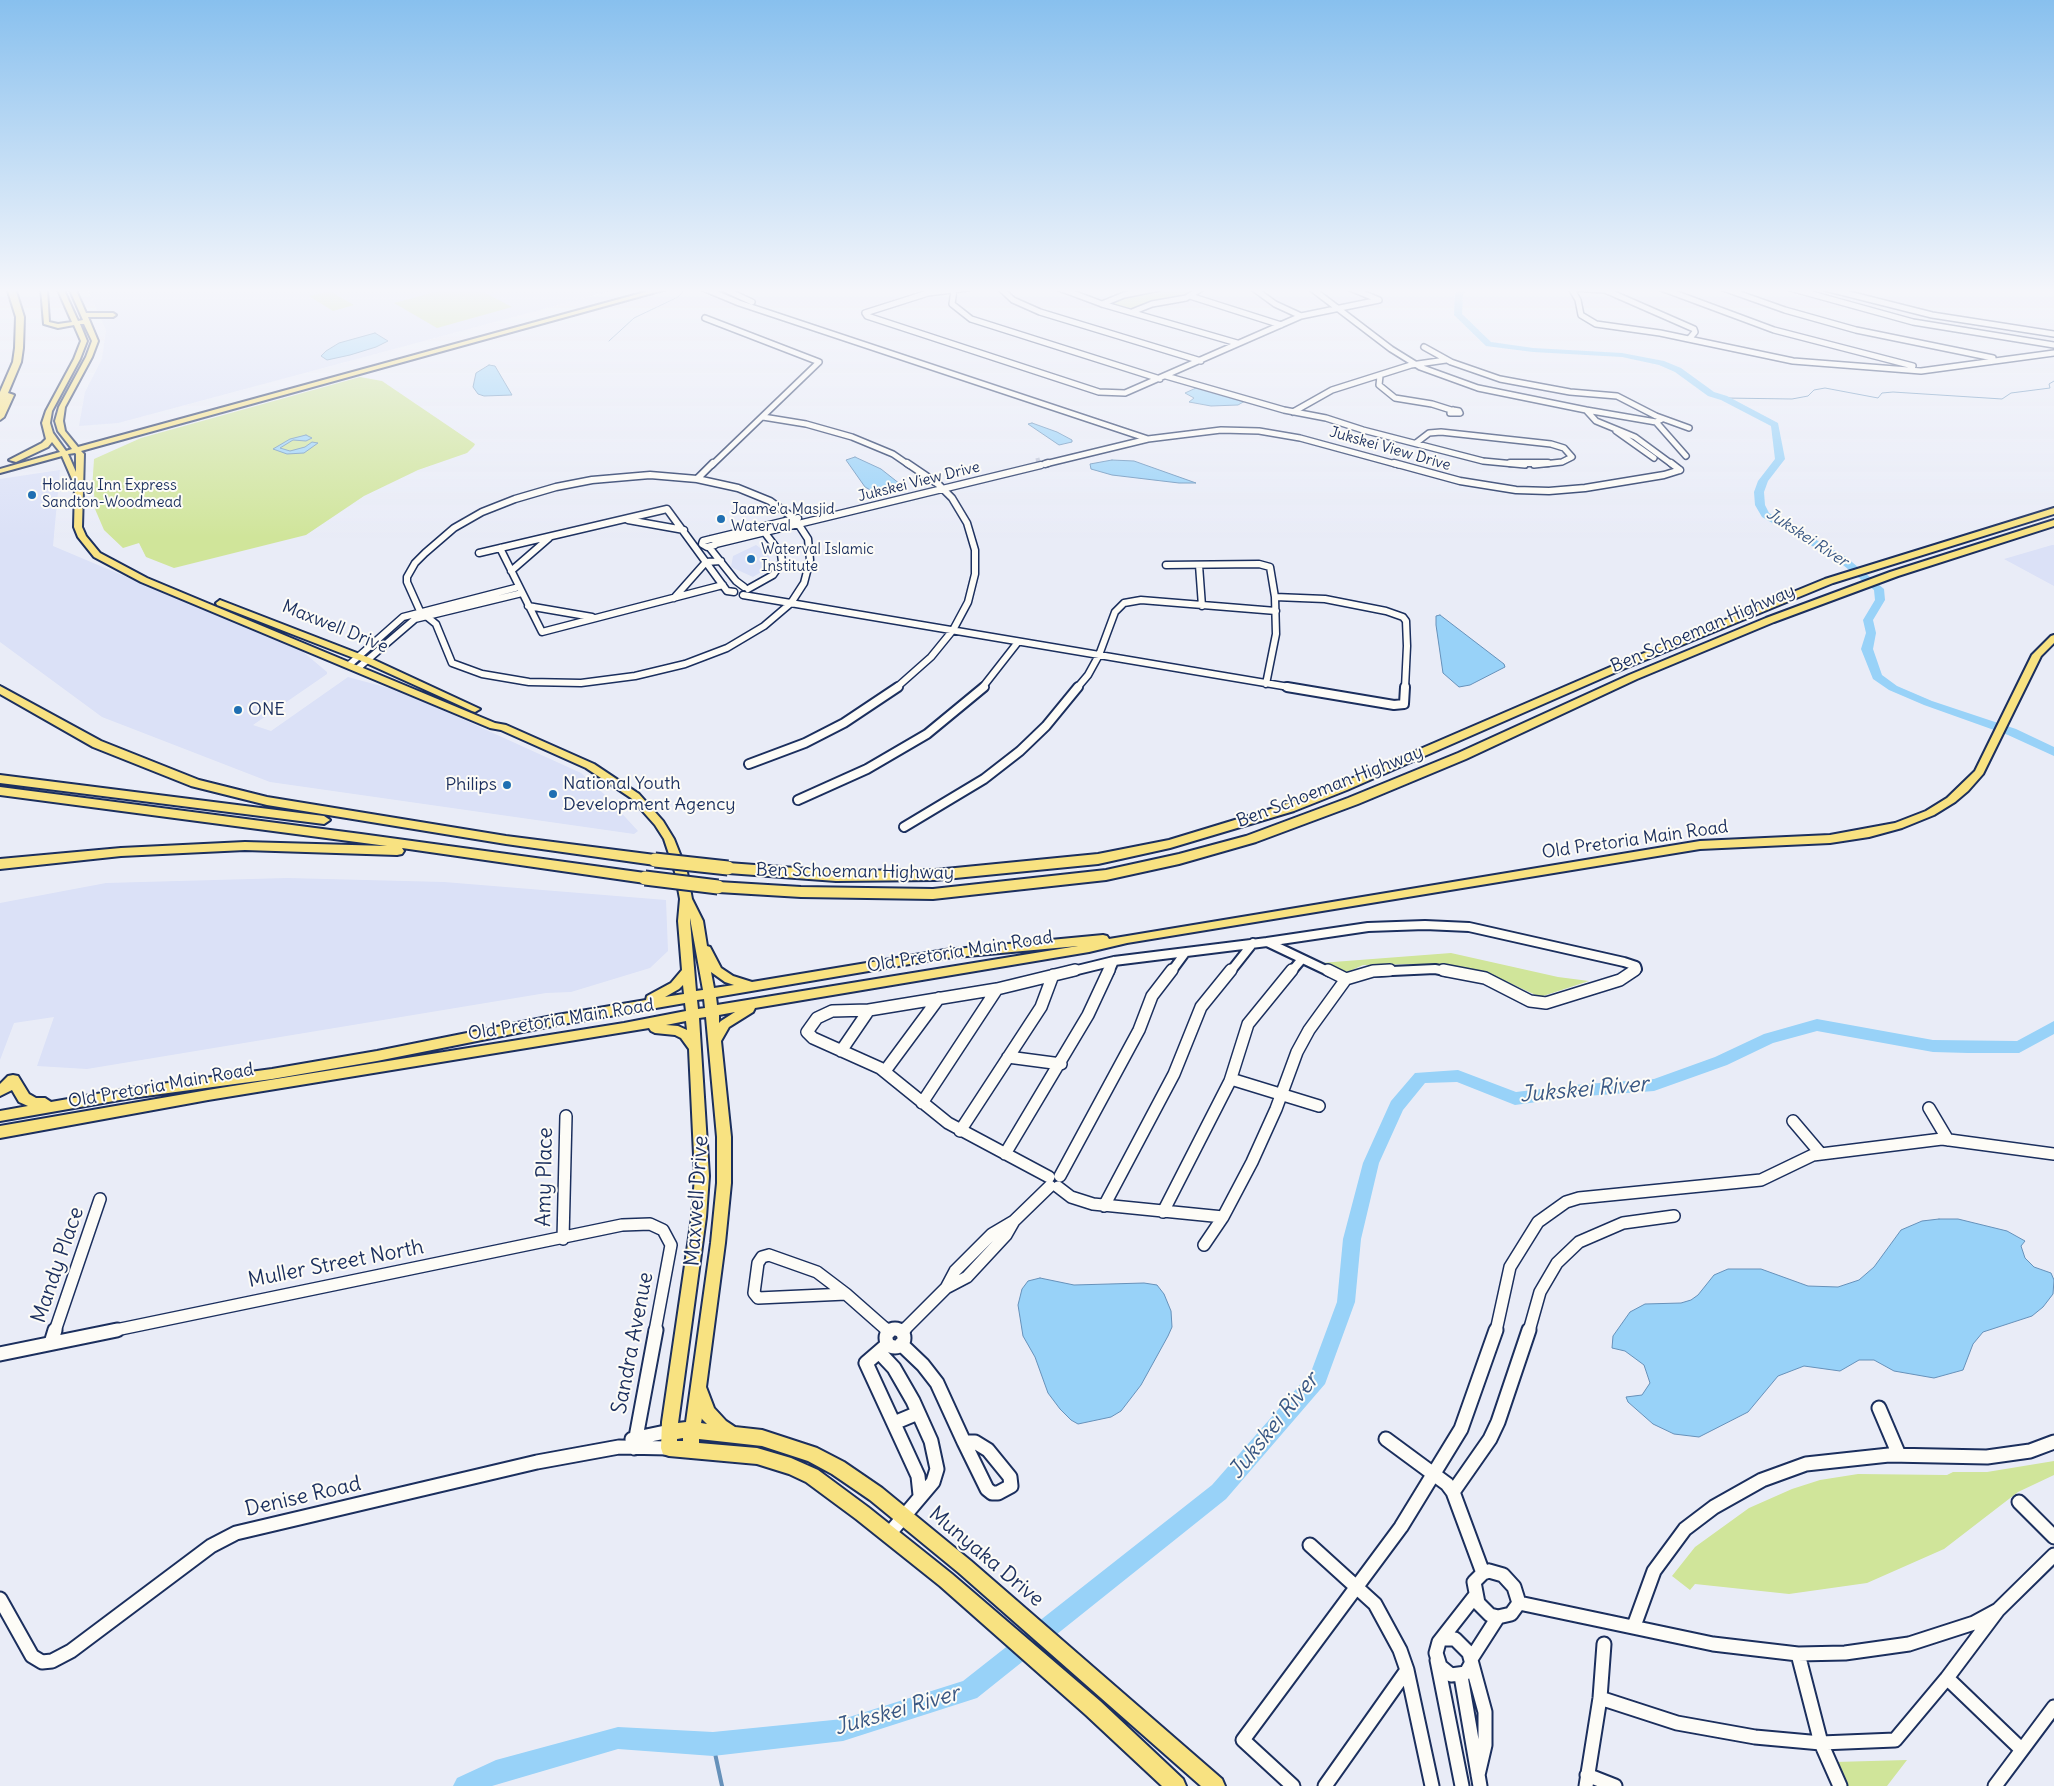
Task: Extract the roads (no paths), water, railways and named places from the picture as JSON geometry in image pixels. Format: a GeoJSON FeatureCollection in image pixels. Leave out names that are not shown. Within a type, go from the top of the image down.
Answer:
{"type":"FeatureCollection","features":[{"type":"Feature","properties":{"kind":"highway"},"geometry":{"type":"LineString","coordinates":[[0,402],[12,371]]}},
{"type":"Feature","properties":{"kind":"highway"},"geometry":{"type":"LineString","coordinates":[[0,417],[16,378],[16,371]]}},
{"type":"Feature","properties":{"kind":"highway","name":"Ben Schoeman Highway"},"geometry":{"type":"LineString","coordinates":[[506,840],[728,868],[836,876],[936,875],[1098,859],[1170,844],[1280,811],[1343,787],[1654,652],[1830,581],[1878,564],[2054,511]]}},
{"type":"Feature","properties":{"kind":"highway","name":"Ben Schoeman Highway"},"geometry":{"type":"LineString","coordinates":[[490,857],[718,887],[801,892],[933,894],[994,890],[1106,875],[1179,859],[1251,839],[1353,801],[1462,756],[1633,678],[1770,620],[1894,574],[2054,523]]}},
{"type":"Feature","properties":{"kind":"highway"},"geometry":{"type":"LineString","coordinates":[[0,680],[68,728]]}},
{"type":"Feature","properties":{"kind":"highway"},"geometry":{"type":"LineString","coordinates":[[0,689],[68,728],[123,756],[195,783],[267,801],[506,840]]}},
{"type":"Feature","properties":{"kind":"highway"},"geometry":{"type":"LineString","coordinates":[[0,779],[375,826],[506,840]]}},
{"type":"Feature","properties":{"kind":"highway"},"geometry":{"type":"LineString","coordinates":[[0,791],[362,838],[490,857]]}},
{"type":"Feature","properties":{"kind":"highway"},"geometry":{"type":"LineString","coordinates":[[0,864],[121,852],[245,846],[312,847],[490,857]]}},
{"type":"Feature","properties":{"kind":"highway"},"geometry":{"type":"LineString","coordinates":[[0,873],[164,850]]}},
{"type":"Feature","properties":{"kind":"main road"},"geometry":{"type":"LineString","coordinates":[[0,470],[45,445],[50,439],[46,423],[48,411],[69,371]]}},
{"type":"Feature","properties":{"kind":"main road","name":"Maxwell Drive"},"geometry":{"type":"LineString","coordinates":[[81,371],[62,407],[59,418],[62,431],[75,446],[81,459],[77,484],[77,519],[82,537],[91,549],[105,561],[144,580],[354,666],[493,726],[503,727],[590,766],[635,796],[659,822],[669,839],[681,872],[686,899],[684,921],[701,1134],[700,1200],[669,1448]]}},
{"type":"Feature","properties":{"kind":"main road"},"geometry":{"type":"LineString","coordinates":[[245,395],[335,371]]}},
{"type":"Feature","properties":{"kind":"main road"},"geometry":{"type":"LineString","coordinates":[[15,463],[354,371]]}},
{"type":"Feature","properties":{"kind":"main road"},"geometry":{"type":"LineString","coordinates":[[75,446],[184,412]]}},
{"type":"Feature","properties":{"kind":"main road","name":"Maxwell Drive"},"geometry":{"type":"LineString","coordinates":[[49,433],[61,450],[77,484]]}},
{"type":"Feature","properties":{"kind":"main road"},"geometry":{"type":"LineString","coordinates":[[0,463],[51,460],[60,462],[71,469]]}},
{"type":"Feature","properties":{"kind":"main road","name":"Maxwell Drive"},"geometry":{"type":"LineString","coordinates":[[144,580],[190,592],[362,658],[478,711],[497,721],[503,727]]}},
{"type":"Feature","properties":{"kind":"main road","name":"Old Pretoria Main Road"},"geometry":{"type":"LineString","coordinates":[[0,1132],[218,1094],[624,1028],[712,1011],[1089,948],[1127,939],[1700,845],[1752,841],[1830,839],[1869,833],[1916,820],[1951,800],[1978,772],[2006,722],[2031,665],[2037,655],[2054,638]]}},
{"type":"Feature","properties":{"kind":"main road","name":"Maxwell Drive"},"geometry":{"type":"LineString","coordinates":[[686,899],[697,921],[712,1011],[724,1137],[724,1183],[713,1281],[690,1448]]}},
{"type":"Feature","properties":{"kind":"main road"},"geometry":{"type":"LineString","coordinates":[[700,937],[717,971],[730,979],[753,986]]}},
{"type":"Feature","properties":{"kind":"main road","name":"Old Pretoria Main Road"},"geometry":{"type":"LineString","coordinates":[[0,1116],[114,1096],[272,1074],[689,997],[945,954],[1096,939],[1127,939]]}},
{"type":"Feature","properties":{"kind":"main road"},"geometry":{"type":"LineString","coordinates":[[633,1007],[668,991],[688,972]]}},
{"type":"Feature","properties":{"kind":"main road"},"geometry":{"type":"LineString","coordinates":[[715,1040],[725,1024],[741,1012],[762,1003]]}},
{"type":"Feature","properties":{"kind":"main road"},"geometry":{"type":"LineString","coordinates":[[624,1028],[669,1028],[685,1036],[695,1049]]}},
{"type":"Feature","properties":{"kind":"main road"},"geometry":{"type":"LineString","coordinates":[[0,1091],[12,1082],[24,1098],[35,1103],[114,1096]]}},
{"type":"Feature","properties":{"kind":"main road"},"geometry":{"type":"LineString","coordinates":[[698,1385],[708,1413],[720,1427],[730,1433]]}},
{"type":"Feature","properties":{"kind":"main road","name":"Munyaka Drive"},"geometry":{"type":"LineString","coordinates":[[670,1431],[693,1430],[730,1433],[780,1443],[811,1454],[870,1489],[1110,1691],[1215,1786]]}},
{"type":"Feature","properties":{"kind":"main road"},"geometry":{"type":"LineString","coordinates":[[669,1448],[690,1448],[757,1456],[791,1466],[812,1476],[840,1495],[946,1580],[1093,1708],[1176,1786]]}},
{"type":"Feature","properties":{"kind":"street"},"geometry":{"type":"LineString","coordinates":[[697,479],[809,371]]}},
{"type":"Feature","properties":{"kind":"street"},"geometry":{"type":"LineString","coordinates":[[947,371],[1148,439]]}},
{"type":"Feature","properties":{"kind":"street"},"geometry":{"type":"LineString","coordinates":[[1038,371],[1102,392],[1131,393],[1177,371]]}},
{"type":"Feature","properties":{"kind":"street"},"geometry":{"type":"LineString","coordinates":[[1136,371],[1160,379]]}},
{"type":"Feature","properties":{"kind":"street"},"geometry":{"type":"LineString","coordinates":[[1293,412],[1328,391],[1393,371]]}},
{"type":"Feature","properties":{"kind":"street"},"geometry":{"type":"LineString","coordinates":[[1434,371],[1478,388],[1586,410],[1659,420],[1689,428]]}},
{"type":"Feature","properties":{"kind":"street"},"geometry":{"type":"LineString","coordinates":[[1478,371],[1526,385],[1585,394],[1613,395],[1659,420],[1686,456]]}},
{"type":"Feature","properties":{"kind":"street"},"geometry":{"type":"LineString","coordinates":[[1166,376],[1293,412],[1326,418],[1363,430],[1470,458],[1506,464],[1541,465],[1567,461],[1572,457],[1564,448],[1551,444],[1441,432],[1428,433],[1416,443]]}},
{"type":"Feature","properties":{"kind":"street"},"geometry":{"type":"LineString","coordinates":[[1380,376],[1379,385],[1395,398],[1432,404],[1452,410]]}},
{"type":"Feature","properties":{"kind":"street"},"geometry":{"type":"LineString","coordinates":[[1586,410],[1596,421],[1630,434],[1678,471]]}},
{"type":"Feature","properties":{"kind":"street"},"geometry":{"type":"LineString","coordinates":[[749,764],[823,734],[877,703],[920,669],[954,630],[968,602],[973,588],[975,550],[967,523],[952,498],[941,487],[906,462],[860,440],[824,428],[763,417]]}},
{"type":"Feature","properties":{"kind":"street"},"geometry":{"type":"LineString","coordinates":[[1614,429],[1636,446],[1678,471]]}},
{"type":"Feature","properties":{"kind":"street","name":"Jukskei View Drive"},"geometry":{"type":"LineString","coordinates":[[695,546],[710,545],[763,530],[1063,457],[1148,439],[1221,430],[1285,435],[1460,482],[1516,490],[1549,491],[1585,488],[1678,471]]}},
{"type":"Feature","properties":{"kind":"street"},"geometry":{"type":"LineString","coordinates":[[1124,431],[1130,437],[1125,444]]}},
{"type":"Feature","properties":{"kind":"street"},"geometry":{"type":"LineString","coordinates":[[1636,446],[1645,445]]}},
{"type":"Feature","properties":{"kind":"street"},"geometry":{"type":"LineString","coordinates":[[650,475],[697,479],[751,492],[770,501],[797,522],[810,546],[810,568],[804,584],[791,603],[758,631],[702,658],[635,676],[581,683],[519,681],[482,674],[455,665],[448,656],[436,624],[420,611],[415,604],[407,582],[407,577],[415,563],[454,528],[482,512],[529,494],[592,480],[650,475]]}},
{"type":"Feature","properties":{"kind":"street"},"geometry":{"type":"LineString","coordinates":[[479,553],[667,509],[727,591],[742,589],[773,575],[782,562],[781,554],[763,530]]}},
{"type":"Feature","properties":{"kind":"street"},"geometry":{"type":"LineString","coordinates":[[623,519],[684,530]]}},
{"type":"Feature","properties":{"kind":"street"},"geometry":{"type":"LineString","coordinates":[[512,571],[550,536]]}},
{"type":"Feature","properties":{"kind":"street"},"geometry":{"type":"LineString","coordinates":[[710,545],[742,589],[766,599],[1399,706],[1405,702],[1407,646],[1406,620],[1404,617],[1386,610],[1325,599],[1275,597]]}},
{"type":"Feature","properties":{"kind":"street"},"geometry":{"type":"LineString","coordinates":[[500,548],[542,632],[722,585]]}},
{"type":"Feature","properties":{"kind":"street"},"geometry":{"type":"LineString","coordinates":[[674,598],[706,562],[721,561]]}},
{"type":"Feature","properties":{"kind":"street"},"geometry":{"type":"LineString","coordinates":[[1166,565],[1266,565],[1270,567],[1276,611],[1275,642],[1266,684]]}},
{"type":"Feature","properties":{"kind":"street"},"geometry":{"type":"LineString","coordinates":[[1199,565],[1202,606]]}},
{"type":"Feature","properties":{"kind":"street"},"geometry":{"type":"LineString","coordinates":[[362,658],[411,621],[521,590]]}},
{"type":"Feature","properties":{"kind":"street"},"geometry":{"type":"LineString","coordinates":[[403,617],[420,611],[501,595]]}},
{"type":"Feature","properties":{"kind":"street"},"geometry":{"type":"LineString","coordinates":[[904,827],[967,790],[1020,751],[1067,703],[1099,656],[1115,612],[1124,603],[1141,600],[1276,611]]}},
{"type":"Feature","properties":{"kind":"street"},"geometry":{"type":"LineString","coordinates":[[354,666],[415,604]]}},
{"type":"Feature","properties":{"kind":"street"},"geometry":{"type":"LineString","coordinates":[[528,606],[596,618]]}},
{"type":"Feature","properties":{"kind":"street"},"geometry":{"type":"LineString","coordinates":[[798,800],[861,772],[927,734],[981,690],[1018,642]]}},
{"type":"Feature","properties":{"kind":"street"},"geometry":{"type":"LineString","coordinates":[[1204,1245],[1223,1218],[1252,1162],[1301,1044],[1346,979],[1373,971],[1435,969],[1485,978],[1530,1001],[1546,1003],[1620,980],[1637,970],[1636,966],[1469,927],[1425,925],[1368,927],[1114,961],[996,989],[869,1010],[824,1013],[807,1032],[813,1038],[885,1071],[922,1103],[960,1131],[1006,1154],[1083,1201],[1104,1206],[1223,1218]]}},
{"type":"Feature","properties":{"kind":"street"},"geometry":{"type":"LineString","coordinates":[[1267,942],[1346,979]]}},
{"type":"Feature","properties":{"kind":"street"},"geometry":{"type":"LineString","coordinates":[[1104,1206],[1174,1074],[1201,1007],[1253,943]]}},
{"type":"Feature","properties":{"kind":"street"},"geometry":{"type":"LineString","coordinates":[[885,1342],[896,1346],[946,1288],[962,1280],[965,1269],[1054,1182],[1120,1067],[1157,987],[1185,953]]}},
{"type":"Feature","properties":{"kind":"street"},"geometry":{"type":"LineString","coordinates":[[1163,1212],[1231,1079],[1248,1024],[1302,959]]}},
{"type":"Feature","properties":{"kind":"street"},"geometry":{"type":"LineString","coordinates":[[1006,1154],[1061,1064],[1088,1015],[1114,961]]}},
{"type":"Feature","properties":{"kind":"street"},"geometry":{"type":"LineString","coordinates":[[960,1131],[1041,1007],[1053,975]]}},
{"type":"Feature","properties":{"kind":"street"},"geometry":{"type":"LineString","coordinates":[[922,1103],[996,989]]}},
{"type":"Feature","properties":{"kind":"street"},"geometry":{"type":"LineString","coordinates":[[885,1071],[939,998]]}},
{"type":"Feature","properties":{"kind":"street"},"geometry":{"type":"LineString","coordinates":[[841,1051],[869,1010]]}},
{"type":"Feature","properties":{"kind":"street"},"geometry":{"type":"LineString","coordinates":[[1008,1057],[1061,1064]]}},
{"type":"Feature","properties":{"kind":"street"},"geometry":{"type":"LineString","coordinates":[[1231,1079],[1319,1106]]}},
{"type":"Feature","properties":{"kind":"street"},"geometry":{"type":"LineString","coordinates":[[1929,1108],[1948,1140]]}},
{"type":"Feature","properties":{"kind":"street","name":"Amy Place"},"geometry":{"type":"LineString","coordinates":[[563,1239],[566,1116]]}},
{"type":"Feature","properties":{"kind":"street"},"geometry":{"type":"LineString","coordinates":[[1793,1122],[1821,1154]]}},
{"type":"Feature","properties":{"kind":"street"},"geometry":{"type":"LineString","coordinates":[[1293,1786],[1243,1740],[1401,1526],[1461,1429],[1496,1332],[1510,1267],[1538,1222],[1566,1202],[1579,1198],[1761,1180],[1813,1155],[1948,1140],[2054,1154]]}},
{"type":"Feature","properties":{"kind":"street","name":"Mandy Place"},"geometry":{"type":"LineString","coordinates":[[51,1343],[100,1199]]}},
{"type":"Feature","properties":{"kind":"street"},"geometry":{"type":"LineString","coordinates":[[1453,1492],[1490,1439],[1498,1422],[1525,1345],[1540,1292],[1557,1263],[1579,1242],[1601,1231],[1623,1223],[1674,1216]]}},
{"type":"Feature","properties":{"kind":"street","name":"Muller Street North"},"geometry":{"type":"LineString","coordinates":[[0,1354],[639,1223],[656,1226],[663,1230],[671,1245]]}},
{"type":"Feature","properties":{"kind":"street","name":"Sandra Avenue"},"geometry":{"type":"LineString","coordinates":[[634,1443],[671,1245]]}},
{"type":"Feature","properties":{"kind":"street"},"geometry":{"type":"LineString","coordinates":[[846,1294],[758,1298],[754,1293],[758,1263],[765,1255],[817,1272],[846,1294],[885,1342],[894,1368],[918,1413],[935,1454],[937,1469],[933,1482],[920,1495],[889,1534]]}},
{"type":"Feature","properties":{"kind":"street"},"geometry":{"type":"LineString","coordinates":[[902,1338],[931,1373],[964,1442]]}},
{"type":"Feature","properties":{"kind":"street"},"geometry":{"type":"LineString","coordinates":[[885,1342],[866,1363],[918,1476],[920,1495]]}},
{"type":"Feature","properties":{"kind":"street"},"geometry":{"type":"LineString","coordinates":[[1879,1408],[1899,1455]]}},
{"type":"Feature","properties":{"kind":"street"},"geometry":{"type":"LineString","coordinates":[[894,1423],[918,1413]]}},
{"type":"Feature","properties":{"kind":"street","name":"Denise Road"},"geometry":{"type":"LineString","coordinates":[[0,1599],[32,1656],[36,1661],[42,1662],[61,1657],[210,1546],[236,1533],[537,1462],[619,1447],[670,1431]]}},
{"type":"Feature","properties":{"kind":"street"},"geometry":{"type":"LineString","coordinates":[[1386,1439],[1434,1471],[1453,1492],[1483,1572]]}},
{"type":"Feature","properties":{"kind":"street"},"geometry":{"type":"LineString","coordinates":[[1634,1626],[1654,1571],[1685,1529],[1714,1507],[1762,1480],[1806,1464],[1899,1455],[1987,1457],[2030,1451],[2054,1442]]}},
{"type":"Feature","properties":{"kind":"street","name":"Denise Road"},"geometry":{"type":"LineString","coordinates":[[634,1443],[669,1448]]}},
{"type":"Feature","properties":{"kind":"street"},"geometry":{"type":"LineString","coordinates":[[2019,1502],[2054,1537]]}},
{"type":"Feature","properties":{"kind":"street"},"geometry":{"type":"LineString","coordinates":[[1310,1545],[1358,1586],[1374,1604],[1400,1650],[1407,1670],[1432,1786]]}},
{"type":"Feature","properties":{"kind":"street"},"geometry":{"type":"LineString","coordinates":[[1600,1698],[1677,1723],[1755,1737],[1821,1743],[1895,1740],[1947,1678],[1998,1610],[2054,1555]]}},
{"type":"Feature","properties":{"kind":"street"},"geometry":{"type":"LineString","coordinates":[[1483,1572],[1496,1572],[1509,1580],[1514,1587],[1519,1603],[1511,1614],[1498,1617],[1483,1610],[1475,1596],[1474,1582],[1483,1572]]}},
{"type":"Feature","properties":{"kind":"street"},"geometry":{"type":"LineString","coordinates":[[1462,1786],[1436,1647],[1475,1596]]}},
{"type":"Feature","properties":{"kind":"street"},"geometry":{"type":"LineString","coordinates":[[1519,1603],[1713,1644],[1798,1654],[1845,1653],[1909,1644],[1974,1623],[1998,1610]]}},
{"type":"Feature","properties":{"kind":"street"},"geometry":{"type":"LineString","coordinates":[[1437,1660],[1445,1672],[1451,1675],[1468,1666],[1498,1617]]}},
{"type":"Feature","properties":{"kind":"street"},"geometry":{"type":"LineString","coordinates":[[1444,1639],[1449,1638],[1461,1642],[1468,1666],[1479,1780]]}},
{"type":"Feature","properties":{"kind":"street"},"geometry":{"type":"LineString","coordinates":[[1604,1644],[1600,1698],[1587,1781],[1615,1786]]}},
{"type":"Feature","properties":{"kind":"street"},"geometry":{"type":"LineString","coordinates":[[1798,1654],[1821,1743],[1840,1786]]}},
{"type":"Feature","properties":{"kind":"street"},"geometry":{"type":"LineString","coordinates":[[1324,1786],[1407,1670]]}},
{"type":"Feature","properties":{"kind":"street"},"geometry":{"type":"LineString","coordinates":[[1947,1678],[2021,1749]]}},
{"type":"Feature","properties":{"kind":"street"},"geometry":{"type":"LineString","coordinates":[[1995,1786],[2054,1707]]}},
{"type":"Feature","properties":{"kind":"water"},"geometry":{"type":"Polygon","coordinates":[[[498,371],[512,395],[484,396],[478,394],[473,387],[476,373],[498,371]]]}},
{"type":"Feature","properties":{"kind":"water"},"geometry":{"type":"Polygon","coordinates":[[[1196,388],[1217,390],[1245,401],[1238,405],[1211,406],[1189,402],[1194,398],[1185,393],[1196,388]]]}},
{"type":"Feature","properties":{"kind":"water"},"geometry":{"type":"Polygon","coordinates":[[[1032,423],[1057,432],[1072,440],[1072,442],[1059,445],[1028,424],[1032,423]]]}},
{"type":"Feature","properties":{"kind":"water"},"geometry":{"type":"Polygon","coordinates":[[[306,435],[312,438],[306,441],[293,440],[280,448],[290,451],[305,447],[312,442],[318,443],[304,453],[287,454],[273,449],[290,439],[306,435]]]}},
{"type":"Feature","properties":{"kind":"water"},"geometry":{"type":"Polygon","coordinates":[[[855,457],[881,469],[900,484],[874,492],[865,487],[846,460],[855,457]]]}},
{"type":"Feature","properties":{"kind":"water"},"geometry":{"type":"Polygon","coordinates":[[[1112,460],[1134,461],[1196,483],[1179,483],[1112,475],[1091,469],[1090,464],[1112,460]]]}},
{"type":"Feature","properties":{"kind":"water"},"geometry":{"type":"Polygon","coordinates":[[[1440,615],[1504,664],[1505,667],[1470,685],[1459,687],[1443,673],[1436,625],[1436,616],[1440,615]]]}},
{"type":"Feature","properties":{"kind":"water"},"geometry":{"type":"Polygon","coordinates":[[[1958,1219],[2007,1231],[2025,1241],[2021,1246],[2025,1258],[2034,1267],[2051,1273],[2054,1280],[2053,1294],[2043,1307],[2032,1316],[1983,1332],[1973,1344],[1963,1370],[1934,1378],[1894,1371],[1874,1360],[1859,1360],[1840,1371],[1804,1366],[1778,1376],[1748,1412],[1699,1437],[1674,1434],[1653,1424],[1628,1402],[1626,1397],[1642,1395],[1650,1383],[1644,1365],[1625,1351],[1612,1348],[1613,1336],[1630,1312],[1645,1304],[1681,1303],[1691,1300],[1698,1295],[1714,1275],[1728,1269],[1761,1269],[1808,1286],[1838,1287],[1859,1280],[1874,1267],[1901,1230],[1922,1221],[1958,1219]]]}},
{"type":"Feature","properties":{"kind":"water"},"geometry":{"type":"Polygon","coordinates":[[[1040,1278],[1074,1285],[1144,1283],[1157,1285],[1164,1294],[1171,1311],[1172,1327],[1141,1385],[1121,1411],[1111,1417],[1078,1424],[1060,1409],[1048,1393],[1035,1357],[1023,1336],[1018,1305],[1022,1289],[1028,1281],[1040,1278]]]}},
{"type":"Feature","properties":{"kind":"waterway","name":"Jukskei River"},"geometry":{"type":"LineString","coordinates":[[1680,371],[1711,394],[1724,398],[1775,425],[1780,459],[1763,481],[1759,492],[1760,505],[1765,515],[1842,559],[1879,589],[1880,600],[1868,620],[1871,633],[1867,649],[1877,677],[1893,688],[1928,703],[2012,732],[2054,752]]}},
{"type":"Feature","properties":{"kind":"waterway"},"geometry":{"type":"LineString","coordinates":[[1724,398],[1792,399],[1808,396],[1814,390],[1825,388],[1878,398],[1882,393],[1893,392],[2002,399],[2011,393],[2050,388],[2049,384],[2054,381]]}},
{"type":"Feature","properties":{"kind":"waterway","name":"Jukskei River"},"geometry":{"type":"LineString","coordinates":[[465,1786],[496,1772],[618,1738],[713,1744],[843,1730],[969,1690],[1219,1492],[1318,1378],[1346,1302],[1352,1239],[1371,1163],[1397,1106],[1421,1077],[1458,1076],[1515,1099],[1573,1091],[1654,1085],[1721,1061],[1769,1038],[1817,1025],[1933,1046],[1968,1047],[2019,1047],[2054,1027]]}},
{"type":"Feature","properties":{"kind":"waterway"},"geometry":{"type":"LineString","coordinates":[[713,1744],[722,1786]]}},
{"type":"Feature","properties":{"kind":"tunnel"},"geometry":{"type":"LineString","coordinates":[[1036,461],[1040,460]]}},
{"type":"Feature","properties":{"kind":"place","name":"Holiday Inn Express Sandton-Woodmead"},"geometry":{"type":"Point","coordinates":[32,495]}},
{"type":"Feature","properties":{"kind":"place","name":"Jaame'a Masjid Waterval"},"geometry":{"type":"Point","coordinates":[721,519]}},
{"type":"Feature","properties":{"kind":"place","name":"Waterval Islamic Institute"},"geometry":{"type":"Point","coordinates":[751,559]}},
{"type":"Feature","properties":{"kind":"place","name":"ONE"},"geometry":{"type":"Point","coordinates":[238,710]}},
{"type":"Feature","properties":{"kind":"place","name":"Philips"},"geometry":{"type":"Point","coordinates":[507,785]}},
{"type":"Feature","properties":{"kind":"place","name":"National Youth Development Agency"},"geometry":{"type":"Point","coordinates":[553,794]}}]}
